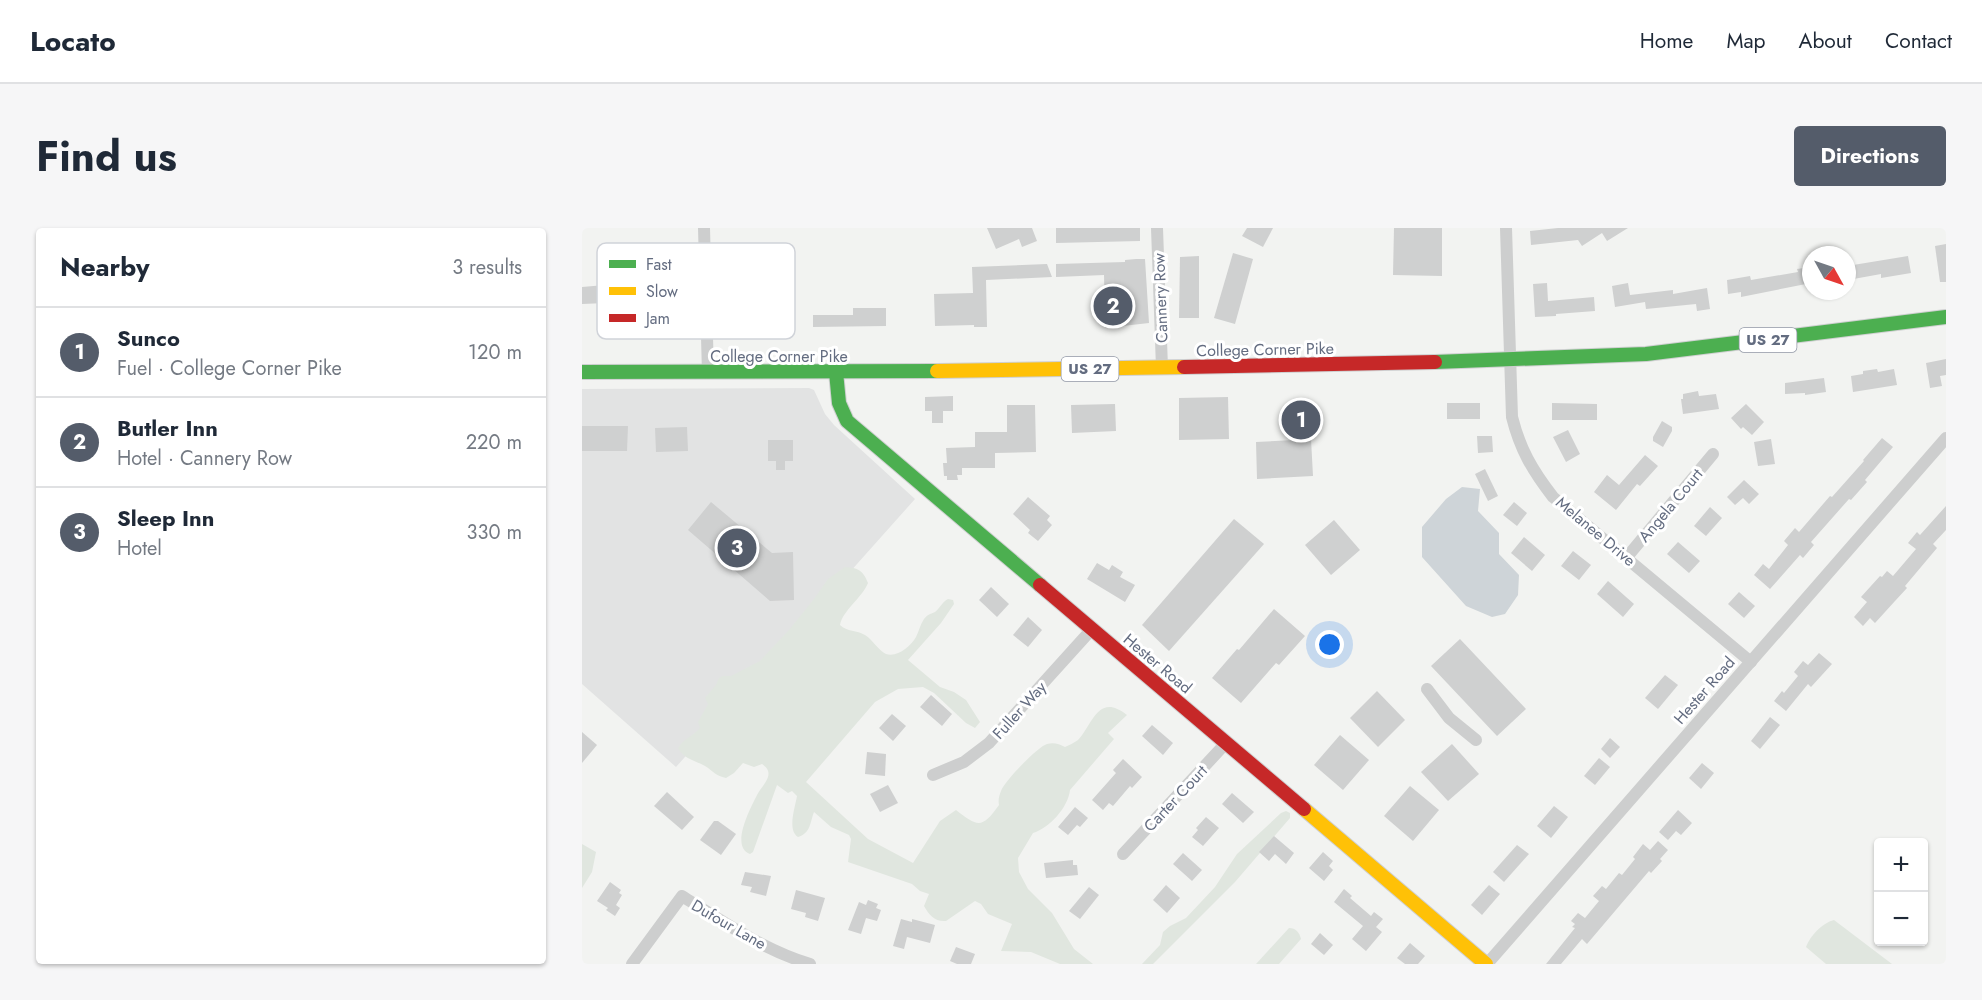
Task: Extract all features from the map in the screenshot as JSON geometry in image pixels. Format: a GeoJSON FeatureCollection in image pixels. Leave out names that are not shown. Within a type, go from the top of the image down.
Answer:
{"type":"FeatureCollection","features":[{"type":"Feature","properties":{"kind":"main road","name":"College Corner Pike"},"geometry":{"type":"LineString","coordinates":[[582,372],[708,373],[1162,368],[1511,360],[1646,354],[1946,317]]}},
{"type":"Feature","properties":{"kind":"main road","name":"Hester Road"},"geometry":{"type":"LineString","coordinates":[[836,372],[836,399],[847,421],[1487,964]]}},
{"type":"Feature","properties":{"kind":"street"},"geometry":{"type":"LineString","coordinates":[[704,228],[704,243]]}},
{"type":"Feature","properties":{"kind":"street","name":"Cannery Row"},"geometry":{"type":"LineString","coordinates":[[1157,228],[1162,368]]}},
{"type":"Feature","properties":{"kind":"street","name":"Melanee Drive"},"geometry":{"type":"LineString","coordinates":[[1506,228],[1512,417],[1517,439],[1533,471],[1553,497],[1750,662]]}},
{"type":"Feature","properties":{"kind":"street"},"geometry":{"type":"LineString","coordinates":[[707,339],[708,373]]}},
{"type":"Feature","properties":{"kind":"street","name":"Hester Road"},"geometry":{"type":"LineString","coordinates":[[1487,964],[1946,438]]}},
{"type":"Feature","properties":{"kind":"street","name":"Angela Court"},"geometry":{"type":"LineString","coordinates":[[1627,557],[1713,454]]}},
{"type":"Feature","properties":{"kind":"street","name":"Fuller Way"},"geometry":{"type":"LineString","coordinates":[[933,775],[964,762],[989,743],[1092,629]]}},
{"type":"Feature","properties":{"kind":"street"},"geometry":{"type":"LineString","coordinates":[[1426,689],[1449,718],[1476,740]]}},
{"type":"Feature","properties":{"kind":"street","name":"Carter Court"},"geometry":{"type":"LineString","coordinates":[[1123,854],[1226,742]]}},
{"type":"Feature","properties":{"kind":"street","name":"Dufour Lane"},"geometry":{"type":"LineString","coordinates":[[632,964],[682,896],[734,929],[790,958],[810,964]]}},
{"type":"Feature","properties":{"kind":"shaded area"},"geometry":{"type":"Polygon","coordinates":[[[809,388],[814,390],[825,414],[834,425],[915,499],[676,767],[582,684],[582,389],[809,388]]]}},
{"type":"Feature","properties":{"kind":"shaded area"},"geometry":{"type":"Polygon","coordinates":[[[1462,487],[1480,489],[1478,511],[1499,533],[1499,554],[1519,575],[1518,595],[1505,614],[1492,617],[1466,606],[1422,557],[1422,527],[1446,499],[1462,487]]]}},
{"type":"Feature","properties":{"kind":"shaded area"},"geometry":{"type":"Polygon","coordinates":[[[845,567],[860,570],[868,583],[845,614],[840,625],[865,635],[886,654],[899,653],[911,644],[924,619],[935,612],[946,600],[953,600],[954,604],[941,623],[908,660],[940,687],[966,700],[980,722],[975,728],[966,723],[934,693],[923,687],[898,689],[875,702],[806,782],[868,839],[913,863],[940,821],[956,810],[970,820],[984,822],[999,805],[1000,793],[1008,780],[1042,746],[1052,743],[1065,747],[1076,741],[1097,713],[1103,709],[1109,707],[1117,709],[1127,715],[1108,733],[1114,739],[1070,790],[1062,810],[1045,827],[1033,833],[1018,858],[1019,872],[1028,889],[1052,913],[1074,949],[1093,964],[1060,964],[1031,952],[1001,951],[1012,924],[988,914],[981,904],[975,901],[946,921],[936,919],[924,906],[929,894],[920,891],[912,884],[848,862],[851,839],[849,835],[831,827],[814,812],[808,830],[798,837],[792,824],[797,796],[792,791],[788,793],[777,785],[753,852],[750,854],[744,850],[742,844],[743,827],[757,795],[767,780],[766,768],[762,764],[754,767],[743,763],[726,778],[717,775],[680,752],[678,748],[683,742],[700,728],[698,722],[708,704],[705,698],[719,678],[731,676],[760,661],[789,630],[828,579],[845,567]]]}},
{"type":"Feature","properties":{"kind":"shaded area"},"geometry":{"type":"Polygon","coordinates":[[[1286,811],[1290,813],[1290,818],[1235,882],[1153,964],[1142,964],[1160,945],[1163,932],[1186,918],[1215,887],[1237,854],[1286,811]]]}},
{"type":"Feature","properties":{"kind":"shaded area"},"geometry":{"type":"Polygon","coordinates":[[[582,844],[596,852],[592,872],[582,888],[582,844]]]}},
{"type":"Feature","properties":{"kind":"shaded area"},"geometry":{"type":"Polygon","coordinates":[[[1834,920],[1892,964],[1826,964],[1806,947],[1817,930],[1834,920]]]}},
{"type":"Feature","properties":{"kind":"shaded area"},"geometry":{"type":"Polygon","coordinates":[[[1289,928],[1297,931],[1301,939],[1279,964],[1256,964],[1289,928]]]}},
{"type":"Feature","properties":{"kind":"building"},"geometry":{"type":"Polygon","coordinates":[[[987,228],[1032,228],[1037,241],[1022,247],[1019,239],[996,249],[987,228]]]}},
{"type":"Feature","properties":{"kind":"building"},"geometry":{"type":"Polygon","coordinates":[[[1056,228],[1140,228],[1140,241],[1056,243],[1056,228]]]}},
{"type":"Feature","properties":{"kind":"building"},"geometry":{"type":"Polygon","coordinates":[[[1247,228],[1273,228],[1263,247],[1242,236],[1247,228]]]}},
{"type":"Feature","properties":{"kind":"building"},"geometry":{"type":"Polygon","coordinates":[[[1394,228],[1442,228],[1442,276],[1393,275],[1394,228]]]}},
{"type":"Feature","properties":{"kind":"building"},"geometry":{"type":"Polygon","coordinates":[[[1558,228],[1628,228],[1607,241],[1602,233],[1582,246],[1578,240],[1531,245],[1530,231],[1558,228]]]}},
{"type":"Feature","properties":{"kind":"building"},"geometry":{"type":"Polygon","coordinates":[[[1946,244],[1946,282],[1940,282],[1935,246],[1946,244]]]}},
{"type":"Feature","properties":{"kind":"building"},"geometry":{"type":"Polygon","coordinates":[[[1233,253],[1253,259],[1235,324],[1214,318],[1233,253]]]}},
{"type":"Feature","properties":{"kind":"building"},"geometry":{"type":"Polygon","coordinates":[[[1199,256],[1199,318],[1179,318],[1180,257],[1199,256]]]}},
{"type":"Feature","properties":{"kind":"building"},"geometry":{"type":"Polygon","coordinates":[[[1908,256],[1911,273],[1881,278],[1881,274],[1856,279],[1856,265],[1908,256]]]}},
{"type":"Feature","properties":{"kind":"building"},"geometry":{"type":"Polygon","coordinates":[[[1145,259],[1149,323],[1105,328],[1104,275],[1056,277],[1056,264],[1125,262],[1125,260],[1145,259]]]}},
{"type":"Feature","properties":{"kind":"building"},"geometry":{"type":"Polygon","coordinates":[[[1047,264],[1052,277],[986,280],[987,327],[935,326],[934,294],[973,293],[972,267],[1047,264]]]}},
{"type":"Feature","properties":{"kind":"building"},"geometry":{"type":"Polygon","coordinates":[[[1802,268],[1802,285],[1741,297],[1741,292],[1728,294],[1727,280],[1750,276],[1751,280],[1798,272],[1797,269],[1802,268]]]}},
{"type":"Feature","properties":{"kind":"building"},"geometry":{"type":"Polygon","coordinates":[[[1547,283],[1548,301],[1594,297],[1595,311],[1535,317],[1533,284],[1547,283]]]}},
{"type":"Feature","properties":{"kind":"building"},"geometry":{"type":"Polygon","coordinates":[[[1628,283],[1630,295],[1673,290],[1673,294],[1707,288],[1710,309],[1697,311],[1696,304],[1646,309],[1645,302],[1615,307],[1612,286],[1628,283]]]}},
{"type":"Feature","properties":{"kind":"building"},"geometry":{"type":"Polygon","coordinates":[[[597,286],[597,303],[582,304],[582,287],[597,286]]]}},
{"type":"Feature","properties":{"kind":"building"},"geometry":{"type":"Polygon","coordinates":[[[853,308],[886,308],[886,326],[813,327],[813,315],[853,315],[853,308]]]}},
{"type":"Feature","properties":{"kind":"building"},"geometry":{"type":"Polygon","coordinates":[[[1946,359],[1946,375],[1940,376],[1942,386],[1930,388],[1926,363],[1946,359]]]}},
{"type":"Feature","properties":{"kind":"building"},"geometry":{"type":"Polygon","coordinates":[[[1877,369],[1878,372],[1894,369],[1897,385],[1853,392],[1851,376],[1877,369]]]}},
{"type":"Feature","properties":{"kind":"building"},"geometry":{"type":"Polygon","coordinates":[[[1824,378],[1826,392],[1805,395],[1805,393],[1785,394],[1785,383],[1824,378]]]}},
{"type":"Feature","properties":{"kind":"building"},"geometry":{"type":"Polygon","coordinates":[[[1698,391],[1699,396],[1716,394],[1719,409],[1683,414],[1681,399],[1683,399],[1683,394],[1698,391]]]}},
{"type":"Feature","properties":{"kind":"building"},"geometry":{"type":"Polygon","coordinates":[[[953,396],[953,411],[943,411],[943,423],[932,423],[932,411],[925,411],[925,397],[953,396]]]}},
{"type":"Feature","properties":{"kind":"building"},"geometry":{"type":"Polygon","coordinates":[[[1228,397],[1229,439],[1179,440],[1179,398],[1228,397]]]}},
{"type":"Feature","properties":{"kind":"building"},"geometry":{"type":"Polygon","coordinates":[[[1293,403],[1309,403],[1309,439],[1311,439],[1313,476],[1257,479],[1256,442],[1294,440],[1293,403]]]}},
{"type":"Feature","properties":{"kind":"building"},"geometry":{"type":"Polygon","coordinates":[[[1447,403],[1480,403],[1480,419],[1447,419],[1447,403]]]}},
{"type":"Feature","properties":{"kind":"building"},"geometry":{"type":"Polygon","coordinates":[[[1552,403],[1597,404],[1597,420],[1552,420],[1552,403]]]}},
{"type":"Feature","properties":{"kind":"building"},"geometry":{"type":"Polygon","coordinates":[[[1115,404],[1116,431],[1072,433],[1071,405],[1115,404]]]}},
{"type":"Feature","properties":{"kind":"building"},"geometry":{"type":"Polygon","coordinates":[[[1746,404],[1764,422],[1752,435],[1743,427],[1741,429],[1731,418],[1746,404]]]}},
{"type":"Feature","properties":{"kind":"building"},"geometry":{"type":"Polygon","coordinates":[[[1007,405],[1035,405],[1036,452],[995,453],[995,468],[962,468],[962,475],[957,475],[958,480],[947,480],[947,476],[944,476],[943,463],[947,463],[946,448],[975,447],[975,432],[1007,432],[1007,405]]]}},
{"type":"Feature","properties":{"kind":"building"},"geometry":{"type":"Polygon","coordinates":[[[1662,421],[1672,427],[1663,447],[1653,441],[1662,421]]]}},
{"type":"Feature","properties":{"kind":"building"},"geometry":{"type":"Polygon","coordinates":[[[582,426],[628,426],[627,451],[582,451],[582,426]]]}},
{"type":"Feature","properties":{"kind":"building"},"geometry":{"type":"Polygon","coordinates":[[[687,427],[688,451],[656,452],[655,428],[687,427]]]}},
{"type":"Feature","properties":{"kind":"building"},"geometry":{"type":"Polygon","coordinates":[[[1568,430],[1580,454],[1566,462],[1553,437],[1568,430]]]}},
{"type":"Feature","properties":{"kind":"building"},"geometry":{"type":"Polygon","coordinates":[[[1477,436],[1492,436],[1493,452],[1478,453],[1477,436]]]}},
{"type":"Feature","properties":{"kind":"building"},"geometry":{"type":"Polygon","coordinates":[[[1882,438],[1893,447],[1865,480],[1867,482],[1811,542],[1814,545],[1803,558],[1800,555],[1770,589],[1754,575],[1763,564],[1769,569],[1788,545],[1784,541],[1795,528],[1799,532],[1882,438]]]}},
{"type":"Feature","properties":{"kind":"building"},"geometry":{"type":"Polygon","coordinates":[[[1771,439],[1775,464],[1758,466],[1754,442],[1771,439]]]}},
{"type":"Feature","properties":{"kind":"building"},"geometry":{"type":"Polygon","coordinates":[[[768,440],[793,440],[793,461],[785,461],[785,470],[776,470],[776,461],[768,461],[768,440]]]}},
{"type":"Feature","properties":{"kind":"building"},"geometry":{"type":"Polygon","coordinates":[[[1645,455],[1658,466],[1640,486],[1637,484],[1616,510],[1594,492],[1607,475],[1619,485],[1645,455]]]}},
{"type":"Feature","properties":{"kind":"building"},"geometry":{"type":"Polygon","coordinates":[[[1485,469],[1498,496],[1488,501],[1475,474],[1485,469]]]}},
{"type":"Feature","properties":{"kind":"building"},"geometry":{"type":"Polygon","coordinates":[[[1744,480],[1759,494],[1749,504],[1743,498],[1735,505],[1727,497],[1744,480]]]}},
{"type":"Feature","properties":{"kind":"building"},"geometry":{"type":"Polygon","coordinates":[[[1028,497],[1050,516],[1047,520],[1052,525],[1038,541],[1028,533],[1030,530],[1013,514],[1028,497]]]}},
{"type":"Feature","properties":{"kind":"building"},"geometry":{"type":"Polygon","coordinates":[[[711,502],[772,553],[793,552],[794,600],[770,601],[688,530],[711,502]]]}},
{"type":"Feature","properties":{"kind":"building"},"geometry":{"type":"Polygon","coordinates":[[[1514,502],[1527,513],[1517,526],[1503,515],[1514,502]]]}},
{"type":"Feature","properties":{"kind":"building"},"geometry":{"type":"Polygon","coordinates":[[[1946,506],[1946,530],[1933,544],[1937,548],[1905,586],[1907,588],[1875,623],[1870,618],[1863,626],[1854,617],[1867,602],[1861,597],[1887,571],[1893,576],[1916,549],[1908,543],[1917,532],[1920,535],[1946,506]]]}},
{"type":"Feature","properties":{"kind":"building"},"geometry":{"type":"Polygon","coordinates":[[[1710,507],[1722,518],[1706,536],[1694,526],[1710,507]]]}},
{"type":"Feature","properties":{"kind":"building"},"geometry":{"type":"Polygon","coordinates":[[[1234,519],[1264,544],[1169,651],[1142,625],[1234,519]]]}},
{"type":"Feature","properties":{"kind":"building"},"geometry":{"type":"Polygon","coordinates":[[[1334,520],[1360,550],[1331,575],[1305,545],[1334,520]]]}},
{"type":"Feature","properties":{"kind":"building"},"geometry":{"type":"Polygon","coordinates":[[[1524,537],[1545,555],[1532,571],[1511,553],[1524,537]]]}},
{"type":"Feature","properties":{"kind":"building"},"geometry":{"type":"Polygon","coordinates":[[[1678,542],[1700,561],[1689,573],[1667,554],[1678,542]]]}},
{"type":"Feature","properties":{"kind":"building"},"geometry":{"type":"Polygon","coordinates":[[[1573,551],[1591,565],[1579,580],[1561,566],[1573,551]]]}},
{"type":"Feature","properties":{"kind":"building"},"geometry":{"type":"Polygon","coordinates":[[[1097,563],[1109,570],[1112,565],[1123,572],[1120,577],[1135,585],[1125,602],[1087,579],[1097,563]]]}},
{"type":"Feature","properties":{"kind":"building"},"geometry":{"type":"Polygon","coordinates":[[[1608,581],[1634,604],[1623,617],[1597,594],[1608,581]]]}},
{"type":"Feature","properties":{"kind":"building"},"geometry":{"type":"Polygon","coordinates":[[[991,587],[1009,604],[997,617],[979,600],[991,587]]]}},
{"type":"Feature","properties":{"kind":"building"},"geometry":{"type":"Polygon","coordinates":[[[1739,592],[1755,606],[1744,618],[1728,604],[1739,592]]]}},
{"type":"Feature","properties":{"kind":"building"},"geometry":{"type":"Polygon","coordinates":[[[1274,609],[1305,636],[1279,665],[1276,663],[1241,703],[1212,678],[1274,609]]]}},
{"type":"Feature","properties":{"kind":"building"},"geometry":{"type":"Polygon","coordinates":[[[1028,617],[1042,630],[1028,647],[1013,635],[1028,617]]]}},
{"type":"Feature","properties":{"kind":"building"},"geometry":{"type":"Polygon","coordinates":[[[1460,639],[1526,709],[1497,736],[1431,666],[1460,639]]]}},
{"type":"Feature","properties":{"kind":"building"},"geometry":{"type":"Polygon","coordinates":[[[1819,653],[1832,664],[1811,687],[1808,684],[1786,711],[1774,701],[1798,676],[1794,672],[1803,661],[1808,665],[1819,653]]]}},
{"type":"Feature","properties":{"kind":"building"},"geometry":{"type":"Polygon","coordinates":[[[1665,675],[1678,685],[1658,709],[1645,698],[1665,675]]]}},
{"type":"Feature","properties":{"kind":"building"},"geometry":{"type":"Polygon","coordinates":[[[1377,691],[1405,720],[1378,747],[1350,718],[1377,691]]]}},
{"type":"Feature","properties":{"kind":"building"},"geometry":{"type":"Polygon","coordinates":[[[931,695],[952,714],[942,726],[920,707],[931,695]]]}},
{"type":"Feature","properties":{"kind":"building"},"geometry":{"type":"Polygon","coordinates":[[[892,714],[906,726],[893,741],[879,728],[892,714]]]}},
{"type":"Feature","properties":{"kind":"building"},"geometry":{"type":"Polygon","coordinates":[[[1770,717],[1780,725],[1760,749],[1751,741],[1770,717]]]}},
{"type":"Feature","properties":{"kind":"building"},"geometry":{"type":"Polygon","coordinates":[[[1152,725],[1173,743],[1163,755],[1142,736],[1152,725]]]}},
{"type":"Feature","properties":{"kind":"building"},"geometry":{"type":"Polygon","coordinates":[[[582,732],[597,745],[582,763],[582,732]]]}},
{"type":"Feature","properties":{"kind":"building"},"geometry":{"type":"Polygon","coordinates":[[[1340,735],[1369,760],[1343,790],[1314,765],[1340,735]]]}},
{"type":"Feature","properties":{"kind":"building"},"geometry":{"type":"Polygon","coordinates":[[[1610,738],[1620,747],[1610,758],[1601,749],[1610,738]]]}},
{"type":"Feature","properties":{"kind":"building"},"geometry":{"type":"Polygon","coordinates":[[[1452,744],[1479,774],[1448,801],[1421,772],[1452,744]]]}},
{"type":"Feature","properties":{"kind":"building"},"geometry":{"type":"Polygon","coordinates":[[[867,752],[886,754],[885,776],[865,774],[867,752]]]}},
{"type":"Feature","properties":{"kind":"building"},"geometry":{"type":"Polygon","coordinates":[[[1599,758],[1610,767],[1595,785],[1584,776],[1599,758]]]}},
{"type":"Feature","properties":{"kind":"building"},"geometry":{"type":"Polygon","coordinates":[[[1123,759],[1142,777],[1132,788],[1130,786],[1113,806],[1109,803],[1103,810],[1092,800],[1116,773],[1113,770],[1123,759]]]}},
{"type":"Feature","properties":{"kind":"building"},"geometry":{"type":"Polygon","coordinates":[[[1702,763],[1714,773],[1701,789],[1689,778],[1702,763]]]}},
{"type":"Feature","properties":{"kind":"building"},"geometry":{"type":"Polygon","coordinates":[[[888,785],[898,803],[880,812],[870,794],[888,785]]]}},
{"type":"Feature","properties":{"kind":"building"},"geometry":{"type":"Polygon","coordinates":[[[1410,786],[1439,810],[1413,841],[1384,816],[1410,786]]]}},
{"type":"Feature","properties":{"kind":"building"},"geometry":{"type":"Polygon","coordinates":[[[667,792],[694,817],[682,830],[654,806],[667,792]]]}},
{"type":"Feature","properties":{"kind":"building"},"geometry":{"type":"Polygon","coordinates":[[[1232,793],[1254,812],[1243,823],[1222,804],[1232,793]]]}},
{"type":"Feature","properties":{"kind":"building"},"geometry":{"type":"Polygon","coordinates":[[[1554,806],[1568,817],[1551,838],[1537,826],[1554,806]]]}},
{"type":"Feature","properties":{"kind":"building"},"geometry":{"type":"Polygon","coordinates":[[[1075,807],[1088,818],[1068,835],[1058,827],[1075,807]]]}},
{"type":"Feature","properties":{"kind":"building"},"geometry":{"type":"Polygon","coordinates":[[[1678,810],[1692,823],[1681,835],[1676,831],[1668,840],[1659,832],[1678,810]]]}},
{"type":"Feature","properties":{"kind":"building"},"geometry":{"type":"Polygon","coordinates":[[[1206,817],[1219,828],[1203,846],[1192,837],[1198,830],[1196,828],[1206,817]]]}},
{"type":"Feature","properties":{"kind":"building"},"geometry":{"type":"Polygon","coordinates":[[[714,821],[718,821],[736,834],[721,855],[700,840],[714,821]]]}},
{"type":"Feature","properties":{"kind":"building"},"geometry":{"type":"Polygon","coordinates":[[[1274,836],[1294,853],[1286,864],[1275,854],[1269,861],[1259,852],[1274,836]]]}},
{"type":"Feature","properties":{"kind":"building"},"geometry":{"type":"Polygon","coordinates":[[[1658,841],[1668,850],[1660,859],[1662,861],[1651,873],[1649,871],[1587,944],[1582,939],[1561,964],[1546,964],[1575,928],[1572,927],[1575,924],[1571,921],[1578,913],[1585,918],[1599,901],[1593,896],[1602,886],[1606,889],[1619,873],[1622,875],[1643,844],[1650,850],[1658,841]]]}},
{"type":"Feature","properties":{"kind":"building"},"geometry":{"type":"Polygon","coordinates":[[[1517,845],[1529,854],[1504,882],[1493,872],[1517,845]]]}},
{"type":"Feature","properties":{"kind":"building"},"geometry":{"type":"Polygon","coordinates":[[[1323,852],[1333,861],[1329,866],[1333,870],[1324,881],[1309,868],[1323,852]]]}},
{"type":"Feature","properties":{"kind":"building"},"geometry":{"type":"Polygon","coordinates":[[[1183,853],[1202,870],[1192,881],[1173,864],[1183,853]]]}},
{"type":"Feature","properties":{"kind":"building"},"geometry":{"type":"Polygon","coordinates":[[[1073,860],[1073,865],[1077,865],[1078,875],[1046,878],[1044,863],[1073,860]]]}},
{"type":"Feature","properties":{"kind":"building"},"geometry":{"type":"Polygon","coordinates":[[[745,872],[771,876],[766,896],[750,892],[752,887],[741,885],[745,872]]]}},
{"type":"Feature","properties":{"kind":"building"},"geometry":{"type":"Polygon","coordinates":[[[610,882],[621,890],[619,893],[622,895],[616,905],[620,908],[615,916],[597,901],[610,882]]]}},
{"type":"Feature","properties":{"kind":"building"},"geometry":{"type":"Polygon","coordinates":[[[1166,885],[1180,898],[1167,913],[1153,900],[1166,885]]]}},
{"type":"Feature","properties":{"kind":"building"},"geometry":{"type":"Polygon","coordinates":[[[1489,885],[1500,894],[1482,915],[1471,905],[1489,885]]]}},
{"type":"Feature","properties":{"kind":"building"},"geometry":{"type":"Polygon","coordinates":[[[1089,887],[1099,895],[1080,919],[1069,911],[1089,887]]]}},
{"type":"Feature","properties":{"kind":"building"},"geometry":{"type":"Polygon","coordinates":[[[1344,889],[1352,896],[1350,898],[1371,916],[1374,912],[1383,919],[1376,927],[1382,932],[1366,951],[1352,939],[1363,926],[1334,902],[1344,889]]]}},
{"type":"Feature","properties":{"kind":"building"},"geometry":{"type":"Polygon","coordinates":[[[796,890],[825,898],[818,921],[805,917],[806,913],[791,909],[796,890]]]}},
{"type":"Feature","properties":{"kind":"building"},"geometry":{"type":"Polygon","coordinates":[[[868,900],[878,904],[876,908],[881,910],[877,921],[866,918],[861,934],[848,930],[859,902],[866,905],[868,900]]]}},
{"type":"Feature","properties":{"kind":"building"},"geometry":{"type":"Polygon","coordinates":[[[901,919],[912,922],[912,919],[935,925],[930,943],[907,937],[904,949],[893,946],[901,919]]]}},
{"type":"Feature","properties":{"kind":"building"},"geometry":{"type":"Polygon","coordinates":[[[1320,933],[1333,945],[1324,955],[1311,944],[1320,933]]]}},
{"type":"Feature","properties":{"kind":"building"},"geometry":{"type":"Polygon","coordinates":[[[1410,943],[1425,956],[1418,964],[1405,964],[1397,958],[1410,943]]]}},
{"type":"Feature","properties":{"kind":"building"},"geometry":{"type":"Polygon","coordinates":[[[956,947],[975,954],[971,964],[957,964],[950,961],[956,947]]]}},
{"type":"Feature","properties":{"kind":"traffic: fast"},"geometry":{"type":"LineString","coordinates":[[1435,362],[1646,354],[1946,317]]}},
{"type":"Feature","properties":{"kind":"traffic: fast"},"geometry":{"type":"LineString","coordinates":[[582,372],[937,371]]}},
{"type":"Feature","properties":{"kind":"traffic: fast"},"geometry":{"type":"LineString","coordinates":[[836,372],[839,403],[847,421],[1040,585]]}},
{"type":"Feature","properties":{"kind":"traffic: slow"},"geometry":{"type":"LineString","coordinates":[[937,371],[1184,367]]}},
{"type":"Feature","properties":{"kind":"traffic: slow"},"geometry":{"type":"LineString","coordinates":[[1304,809],[1486,964]]}},
{"type":"Feature","properties":{"kind":"traffic: jam"},"geometry":{"type":"LineString","coordinates":[[1184,367],[1435,362]]}},
{"type":"Feature","properties":{"kind":"traffic: jam"},"geometry":{"type":"LineString","coordinates":[[1040,585],[1304,809]]}},
{"type":"Feature","properties":{"kind":"place","name":"Butler Inn"},"geometry":{"type":"Point","coordinates":[1113,306]}},
{"type":"Feature","properties":{"kind":"place","name":"Sunco"},"geometry":{"type":"Point","coordinates":[1301,420]}},
{"type":"Feature","properties":{"kind":"place","name":"Sleep Inn"},"geometry":{"type":"Point","coordinates":[737,548]}}]}
